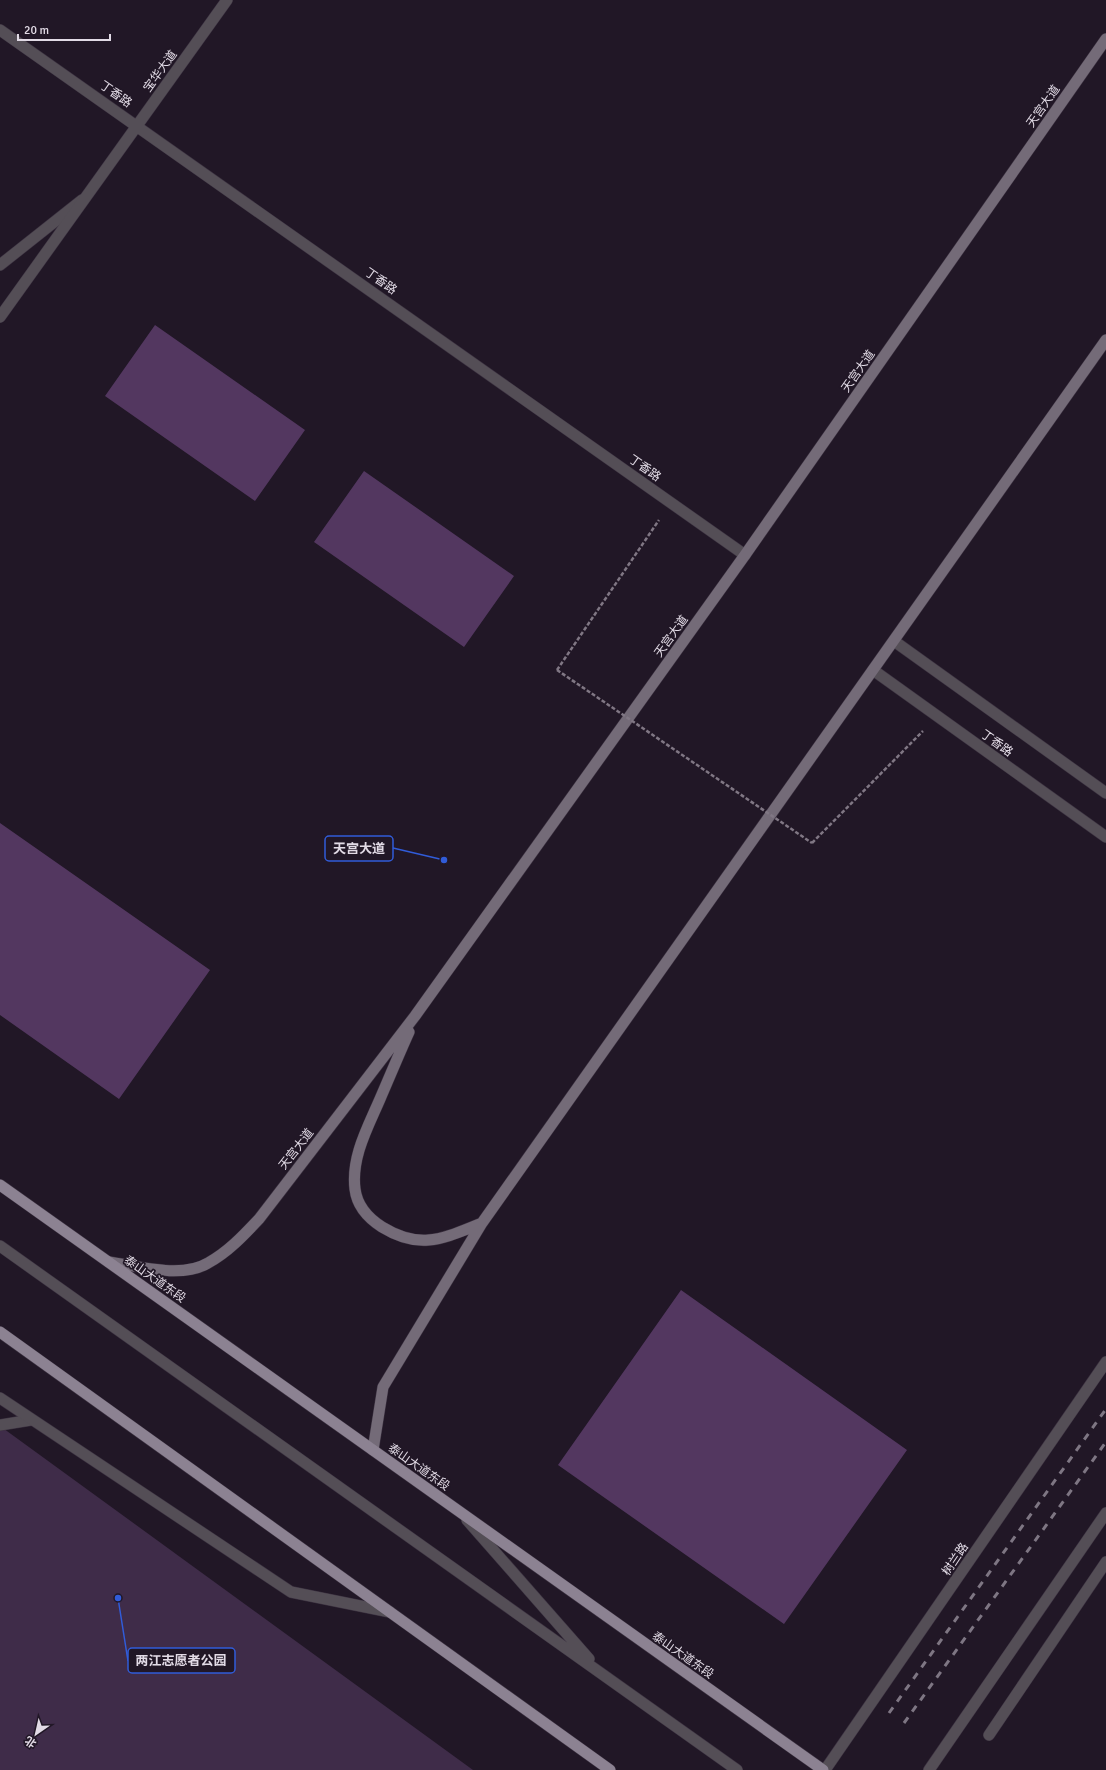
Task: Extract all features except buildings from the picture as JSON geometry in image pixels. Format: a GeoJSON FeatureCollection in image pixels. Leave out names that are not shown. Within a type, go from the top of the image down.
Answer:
{"type":"FeatureCollection","features":[{"type":"Feature","properties":{"kind":"main road","name":"天宫大道"},"geometry":{"type":"LineString","coordinates":[[109,1262],[156,1270],[186,1270],[207,1264],[236,1243],[259,1219],[415,1016],[745,556],[1106,39]]}},
{"type":"Feature","properties":{"kind":"main road"},"geometry":{"type":"LineString","coordinates":[[373,1450],[383,1387],[482,1223],[1106,340]]}},
{"type":"Feature","properties":{"kind":"main road"},"geometry":{"type":"LineString","coordinates":[[415,1016],[361,1144],[355,1167],[355,1189],[359,1202],[361,1208],[375,1222],[393,1234],[413,1240],[432,1241],[482,1223]]}},
{"type":"Feature","properties":{"kind":"main road","name":"泰山大道东段"},"geometry":{"type":"LineString","coordinates":[[0,1185],[824,1770]]}},
{"type":"Feature","properties":{"kind":"main road"},"geometry":{"type":"LineString","coordinates":[[0,1332],[610,1770]]}},
{"type":"Feature","properties":{"kind":"street","name":"宝华大道"},"geometry":{"type":"LineString","coordinates":[[0,317],[227,0]]}},
{"type":"Feature","properties":{"kind":"street","name":"丁香路"},"geometry":{"type":"LineString","coordinates":[[0,30],[672,502],[745,556]]}},
{"type":"Feature","properties":{"kind":"street","name":"宝华大道"},"geometry":{"type":"LineString","coordinates":[[0,265],[86,197]]}},
{"type":"Feature","properties":{"kind":"street","name":"丁香路"},"geometry":{"type":"LineString","coordinates":[[894,640],[1106,794]]}},
{"type":"Feature","properties":{"kind":"street","name":"丁香路"},"geometry":{"type":"LineString","coordinates":[[873,670],[1106,837]]}},
{"type":"Feature","properties":{"kind":"street"},"geometry":{"type":"LineString","coordinates":[[0,1192],[23,1201]]}},
{"type":"Feature","properties":{"kind":"street"},"geometry":{"type":"LineString","coordinates":[[0,1246],[737,1770]]}},
{"type":"Feature","properties":{"kind":"street","name":"树兰路"},"geometry":{"type":"LineString","coordinates":[[824,1770],[1106,1362]]}},
{"type":"Feature","properties":{"kind":"street"},"geometry":{"type":"LineString","coordinates":[[0,1398],[291,1592],[390,1612]]}},
{"type":"Feature","properties":{"kind":"street"},"geometry":{"type":"LineString","coordinates":[[0,1425],[31,1420]]}},
{"type":"Feature","properties":{"kind":"street"},"geometry":{"type":"LineString","coordinates":[[460,1512],[601,1673]]}},
{"type":"Feature","properties":{"kind":"street"},"geometry":{"type":"LineString","coordinates":[[929,1770],[1106,1512]]}},
{"type":"Feature","properties":{"kind":"street"},"geometry":{"type":"LineString","coordinates":[[989,1736],[1106,1562]]}},
{"type":"Feature","properties":{"kind":"path"},"geometry":{"type":"LineString","coordinates":[[672,502],[557,670],[812,843],[938,716]]}},
{"type":"Feature","properties":{"kind":"shaded area"},"geometry":{"type":"Polygon","coordinates":[[[0,1426],[473,1770],[0,1770],[0,1426]]]}},
{"type":"Feature","properties":{"kind":"railway"},"geometry":{"type":"LineString","coordinates":[[889,1713],[1106,1409]]}},
{"type":"Feature","properties":{"kind":"railway"},"geometry":{"type":"LineString","coordinates":[[904,1723],[1106,1442]]}},
{"type":"Feature","properties":{"kind":"place","name":"天宫大道"},"geometry":{"type":"Point","coordinates":[444,860]}},
{"type":"Feature","properties":{"kind":"place","name":"两江志愿者公园"},"geometry":{"type":"Point","coordinates":[118,1598]}}]}
